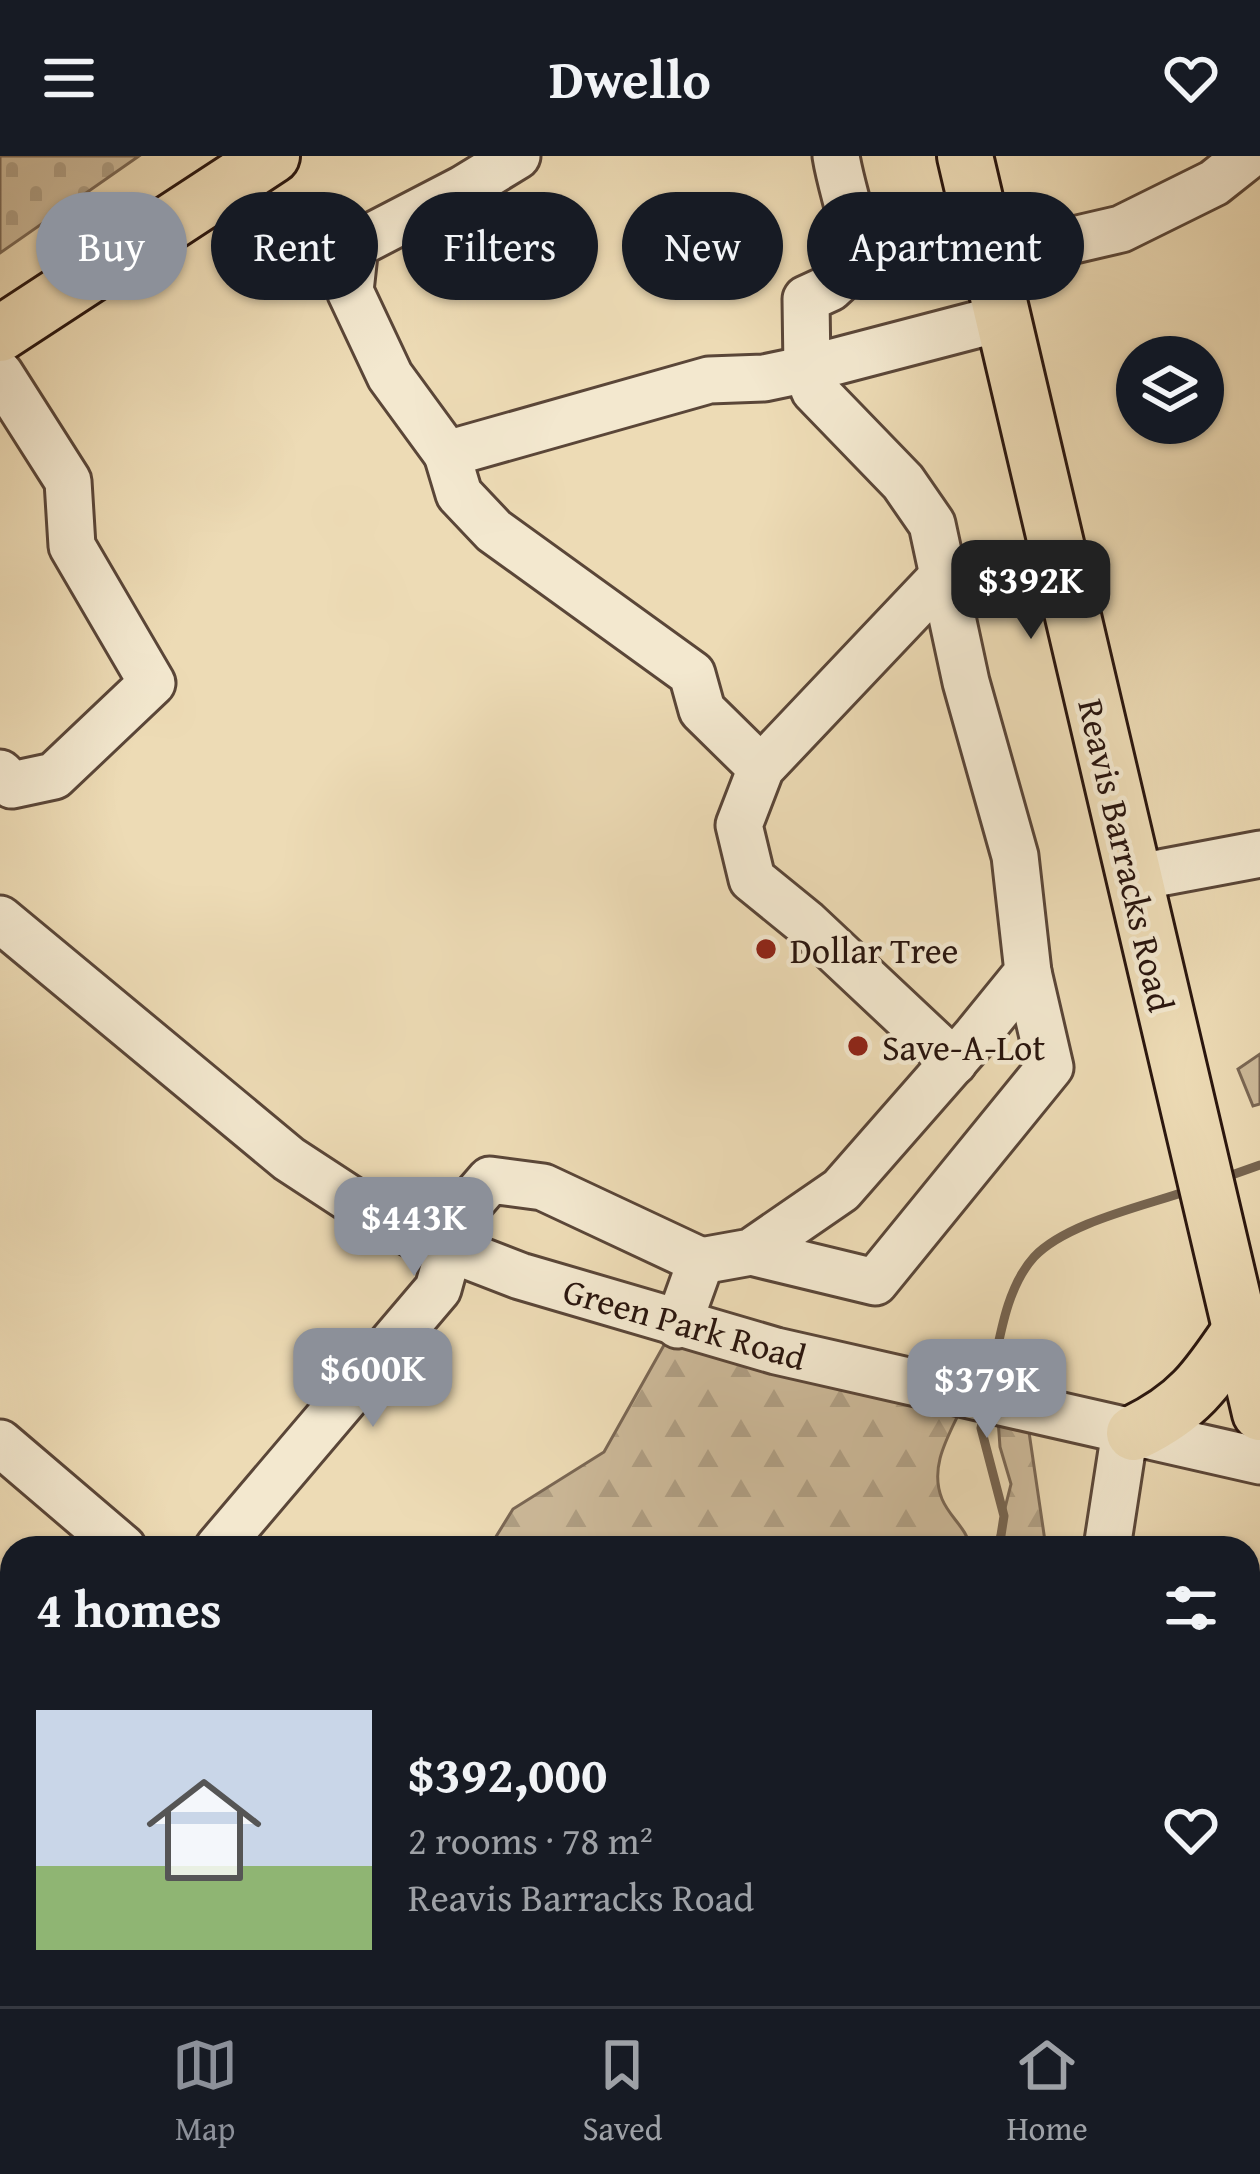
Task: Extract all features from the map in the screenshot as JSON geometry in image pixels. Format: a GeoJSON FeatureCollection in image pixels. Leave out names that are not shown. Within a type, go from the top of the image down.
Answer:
{"type":"FeatureCollection","features":[{"type":"Feature","properties":{"kind":"main road"},"geometry":{"type":"LineString","coordinates":[[0,334],[272,156]]}},
{"type":"Feature","properties":{"kind":"main road","name":"Reavis Barracks Road"},"geometry":{"type":"LineString","coordinates":[[965,156],[973,192]]}},
{"type":"Feature","properties":{"kind":"main road","name":"Reavis Barracks Road"},"geometry":{"type":"LineString","coordinates":[[998,300],[1260,1413]]}},
{"type":"Feature","properties":{"kind":"main road"},"geometry":{"type":"LineString","coordinates":[[1129,1432],[1162,1419],[1197,1393],[1236,1322]]}},
{"type":"Feature","properties":{"kind":"street"},"geometry":{"type":"LineString","coordinates":[[228,1536],[438,1289],[458,1217],[490,1180],[543,1187],[701,1261],[752,1252],[875,1282],[1050,1067],[1028,972],[1015,856],[965,682],[932,524],[903,482],[814,390],[807,369],[806,299],[830,288],[857,263],[857,235],[836,156]]}},
{"type":"Feature","properties":{"kind":"street"},"geometry":{"type":"LineString","coordinates":[[1084,238],[1121,229],[1214,183],[1248,156]]}},
{"type":"Feature","properties":{"kind":"street"},"geometry":{"type":"LineString","coordinates":[[494,162],[355,245],[350,291],[390,376],[447,454],[459,494],[494,531],[692,674],[702,710],[761,768]]}},
{"type":"Feature","properties":{"kind":"street"},"geometry":{"type":"LineString","coordinates":[[447,454],[709,380],[764,378],[807,369],[1002,318]]}},
{"type":"Feature","properties":{"kind":"street"},"geometry":{"type":"LineString","coordinates":[[0,374],[68,481],[72,546],[152,683],[54,776],[12,785],[0,773]]}},
{"type":"Feature","properties":{"kind":"street"},"geometry":{"type":"LineString","coordinates":[[943,576],[761,768],[739,825],[752,879],[806,923],[954,1062]]}},
{"type":"Feature","properties":{"kind":"street"},"geometry":{"type":"LineString","coordinates":[[1133,878],[1260,854]]}},
{"type":"Feature","properties":{"kind":"street","name":"Green Park Road"},"geometry":{"type":"LineString","coordinates":[[0,919],[289,1159],[370,1212],[451,1251],[678,1325],[1260,1461]]}},
{"type":"Feature","properties":{"kind":"street"},"geometry":{"type":"LineString","coordinates":[[752,1252],[841,1190],[1028,972]]}},
{"type":"Feature","properties":{"kind":"street"},"geometry":{"type":"LineString","coordinates":[[678,1325],[701,1261]]}},
{"type":"Feature","properties":{"kind":"street"},"geometry":{"type":"LineString","coordinates":[[1109,1536],[1129,1432]]}},
{"type":"Feature","properties":{"kind":"street"},"geometry":{"type":"LineString","coordinates":[[0,1443],[109,1536]]}},
{"type":"Feature","properties":{"kind":"green space"},"geometry":{"type":"Polygon","coordinates":[[[0,156],[139,156],[87,192],[36,192],[36,228],[0,253],[0,156]]]}},
{"type":"Feature","properties":{"kind":"green space"},"geometry":{"type":"Polygon","coordinates":[[[1260,1054],[1260,1104],[1253,1106],[1238,1069],[1260,1054]]]}},
{"type":"Feature","properties":{"kind":"green space"},"geometry":{"type":"Polygon","coordinates":[[[668,1338],[961,1409],[942,1452],[938,1475],[942,1499],[966,1536],[496,1536],[513,1509],[604,1452],[668,1338]]]}},
{"type":"Feature","properties":{"kind":"green space"},"geometry":{"type":"Polygon","coordinates":[[[998,1419],[1029,1432],[1044,1536],[998,1536],[1011,1484],[998,1419]]]}},
{"type":"Feature","properties":{"kind":"waterway"},"geometry":{"type":"LineString","coordinates":[[1226,1177],[1260,1165]]}},
{"type":"Feature","properties":{"kind":"waterway"},"geometry":{"type":"LineString","coordinates":[[989,1388],[1009,1302],[1034,1257],[1085,1225],[1187,1191]]}},
{"type":"Feature","properties":{"kind":"waterway"},"geometry":{"type":"LineString","coordinates":[[985,1410],[981,1428],[1004,1516],[1001,1536]]}},
{"type":"Feature","properties":{"kind":"place","name":"Dollar Tree"},"geometry":{"type":"Point","coordinates":[766,949]}},
{"type":"Feature","properties":{"kind":"place","name":"Save-A-Lot"},"geometry":{"type":"Point","coordinates":[858,1046]}}]}
